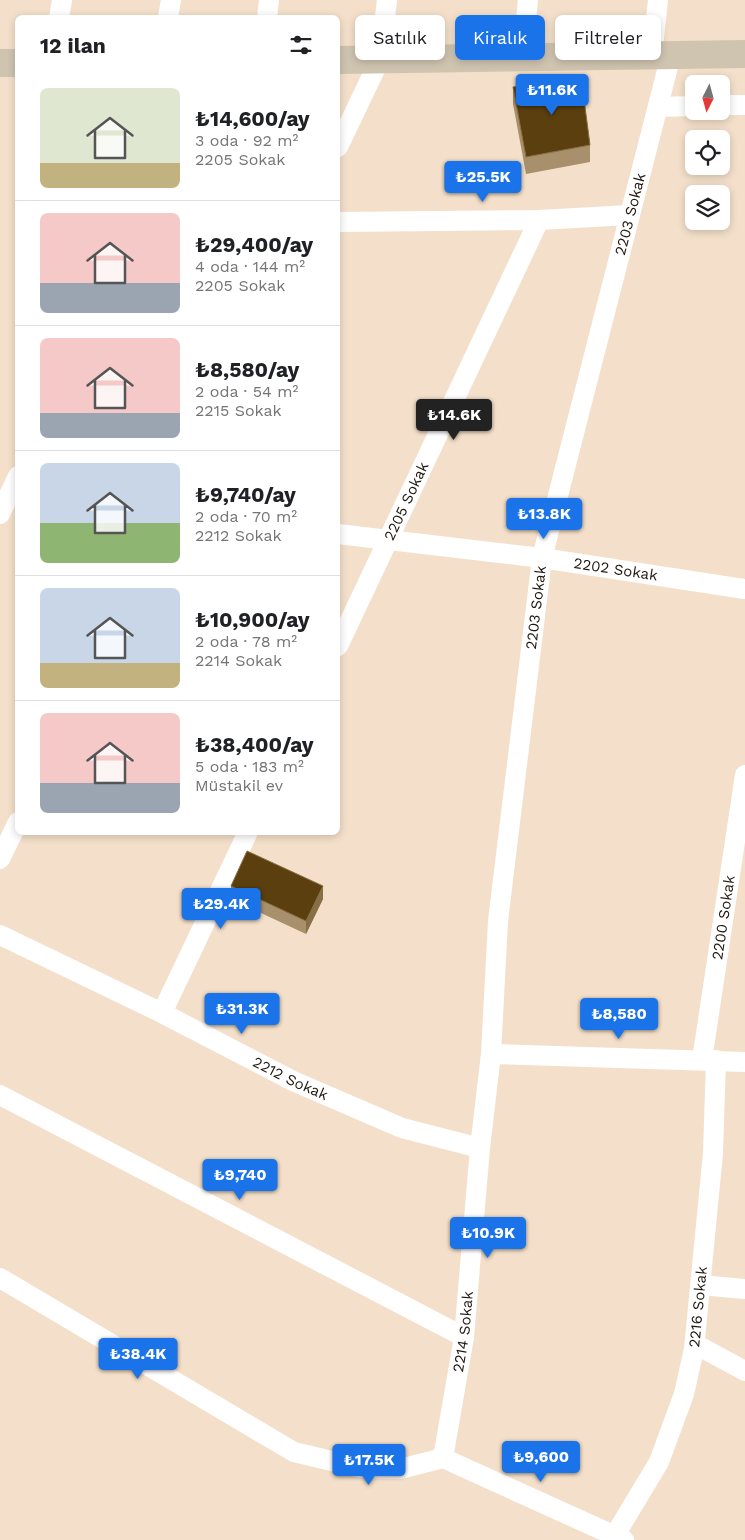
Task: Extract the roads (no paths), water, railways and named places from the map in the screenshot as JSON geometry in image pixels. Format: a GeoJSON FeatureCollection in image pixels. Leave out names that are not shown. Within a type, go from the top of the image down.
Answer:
{"type":"FeatureCollection","features":[{"type":"Feature","properties":{"kind":"main road"},"geometry":{"type":"LineString","coordinates":[[661,55],[745,54]]}},
{"type":"Feature","properties":{"kind":"main road"},"geometry":{"type":"LineString","coordinates":[[340,60],[355,60]]}},
{"type":"Feature","properties":{"kind":"main road"},"geometry":{"type":"LineString","coordinates":[[0,63],[15,63]]}},
{"type":"Feature","properties":{"kind":"street"},"geometry":{"type":"LineString","coordinates":[[60,15],[62,0]]}},
{"type":"Feature","properties":{"kind":"street"},"geometry":{"type":"LineString","coordinates":[[168,15],[171,0]]}},
{"type":"Feature","properties":{"kind":"street"},"geometry":{"type":"LineString","coordinates":[[267,15],[269,0]]}},
{"type":"Feature","properties":{"kind":"street"},"geometry":{"type":"LineString","coordinates":[[385,15],[387,0]]}},
{"type":"Feature","properties":{"kind":"street"},"geometry":{"type":"LineString","coordinates":[[526,15],[528,0]]}},
{"type":"Feature","properties":{"kind":"street","name":"2203 Sokak"},"geometry":{"type":"LineString","coordinates":[[658,0],[659,15]]}},
{"type":"Feature","properties":{"kind":"street"},"geometry":{"type":"LineString","coordinates":[[340,143],[380,60]]}},
{"type":"Feature","properties":{"kind":"street","name":"2203 Sokak"},"geometry":{"type":"LineString","coordinates":[[491,1054],[498,922],[542,558],[658,107],[661,60]]}},
{"type":"Feature","properties":{"kind":"street"},"geometry":{"type":"LineString","coordinates":[[730,105],[745,104]]}},
{"type":"Feature","properties":{"kind":"street"},"geometry":{"type":"LineString","coordinates":[[658,107],[685,106]]}},
{"type":"Feature","properties":{"kind":"street"},"geometry":{"type":"LineString","coordinates":[[340,222],[539,220],[629,215]]}},
{"type":"Feature","properties":{"kind":"street","name":"2205 Sokak"},"geometry":{"type":"LineString","coordinates":[[340,642],[539,220]]}},
{"type":"Feature","properties":{"kind":"street"},"geometry":{"type":"LineString","coordinates":[[0,514],[15,483]]}},
{"type":"Feature","properties":{"kind":"street","name":"2202 Sokak"},"geometry":{"type":"LineString","coordinates":[[340,534],[542,558],[745,589]]}},
{"type":"Feature","properties":{"kind":"street","name":"2200 Sokak"},"geometry":{"type":"LineString","coordinates":[[709,1060],[745,775]]}},
{"type":"Feature","properties":{"kind":"street"},"geometry":{"type":"LineString","coordinates":[[0,859],[15,828]]}},
{"type":"Feature","properties":{"kind":"street"},"geometry":{"type":"LineString","coordinates":[[162,1013],[247,835]]}},
{"type":"Feature","properties":{"kind":"street","name":"2212 Sokak"},"geometry":{"type":"LineString","coordinates":[[0,935],[162,1013],[293,1081],[402,1128],[480,1148]]}},
{"type":"Feature","properties":{"kind":"street"},"geometry":{"type":"LineString","coordinates":[[491,1054],[745,1062]]}},
{"type":"Feature","properties":{"kind":"street","name":"2214 Sokak"},"geometry":{"type":"LineString","coordinates":[[444,1458],[464,1337],[480,1148],[491,1054]]}},
{"type":"Feature","properties":{"kind":"street","name":"2216 Sokak"},"geometry":{"type":"LineString","coordinates":[[619,1538],[660,1462],[684,1394],[695,1344],[713,1153],[709,1060]]}},
{"type":"Feature","properties":{"kind":"street"},"geometry":{"type":"LineString","coordinates":[[0,1095],[464,1337]]}},
{"type":"Feature","properties":{"kind":"street"},"geometry":{"type":"LineString","coordinates":[[0,1278],[294,1452],[361,1468],[400,1470],[444,1458],[619,1538]]}},
{"type":"Feature","properties":{"kind":"street"},"geometry":{"type":"LineString","coordinates":[[700,1285],[745,1289]]}},
{"type":"Feature","properties":{"kind":"street"},"geometry":{"type":"LineString","coordinates":[[695,1344],[745,1371]]}}]}
